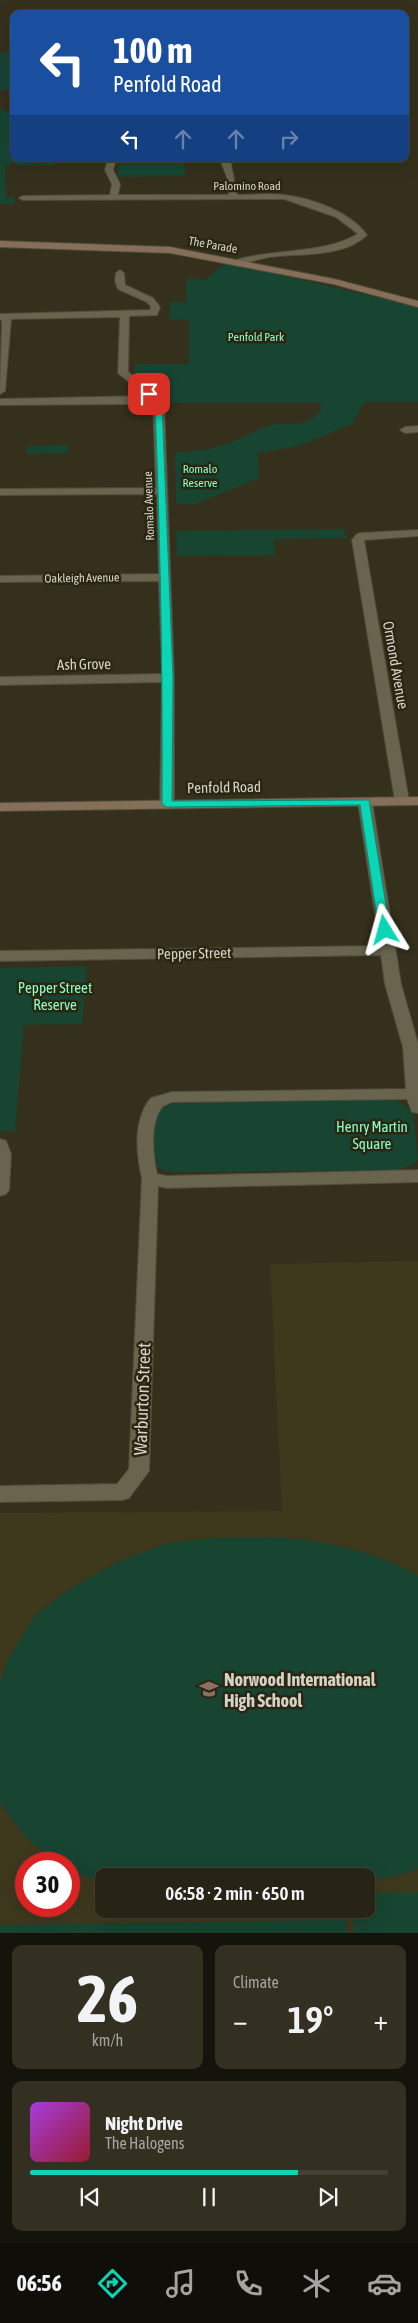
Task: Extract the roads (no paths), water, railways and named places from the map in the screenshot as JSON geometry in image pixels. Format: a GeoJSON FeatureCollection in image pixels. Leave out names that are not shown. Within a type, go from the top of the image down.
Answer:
{"type":"FeatureCollection","features":[{"type":"Feature","properties":{"kind":"street"},"geometry":{"type":"LineString","coordinates":[[111,162],[109,170],[116,184],[114,198]]}},
{"type":"Feature","properties":{"kind":"street"},"geometry":{"type":"LineString","coordinates":[[225,162],[230,176],[233,197]]}},
{"type":"Feature","properties":{"kind":"street","name":"Palomino Road"},"geometry":{"type":"LineString","coordinates":[[23,198],[284,197],[298,200],[348,221],[359,229],[363,235],[352,243],[330,250],[257,257],[239,262]]}},
{"type":"Feature","properties":{"kind":"street","name":"The Parade"},"geometry":{"type":"LineString","coordinates":[[0,244],[170,250],[239,262],[349,286],[418,304]]}},
{"type":"Feature","properties":{"kind":"street"},"geometry":{"type":"LineString","coordinates":[[0,391],[4,317],[143,315],[154,313],[156,307],[150,300],[121,287],[119,281],[120,273]]}},
{"type":"Feature","properties":{"kind":"street"},"geometry":{"type":"LineString","coordinates":[[125,315],[123,373],[156,398]]}},
{"type":"Feature","properties":{"kind":"street"},"geometry":{"type":"LineString","coordinates":[[0,402],[132,401],[156,398]]}},
{"type":"Feature","properties":{"kind":"street","name":"Romalo Avenue"},"geometry":{"type":"LineString","coordinates":[[156,398],[159,403],[168,678],[167,804]]}},
{"type":"Feature","properties":{"kind":"street"},"geometry":{"type":"LineString","coordinates":[[405,430],[418,429]]}},
{"type":"Feature","properties":{"kind":"street"},"geometry":{"type":"LineString","coordinates":[[0,492],[162,491]]}},
{"type":"Feature","properties":{"kind":"street","name":"Ormond Avenue"},"geometry":{"type":"LineString","coordinates":[[402,801],[358,540],[361,536],[418,533]]}},
{"type":"Feature","properties":{"kind":"street","name":"Oakleigh Avenue"},"geometry":{"type":"LineString","coordinates":[[0,579],[165,577]]}},
{"type":"Feature","properties":{"kind":"street","name":"Ash Grove"},"geometry":{"type":"LineString","coordinates":[[0,682],[168,678]]}},
{"type":"Feature","properties":{"kind":"street","name":"Penfold Road"},"geometry":{"type":"LineString","coordinates":[[0,807],[418,801]]}},
{"type":"Feature","properties":{"kind":"street"},"geometry":{"type":"LineString","coordinates":[[365,802],[393,984],[411,1047],[416,1101],[172,1097],[157,1101],[148,1113],[146,1166],[150,1178],[167,1182],[418,1176]]}},
{"type":"Feature","properties":{"kind":"street","name":"Pepper Street"},"geometry":{"type":"LineString","coordinates":[[0,956],[388,950]]}},
{"type":"Feature","properties":{"kind":"street"},"geometry":{"type":"LineString","coordinates":[[0,1145],[3,1154],[0,1190]]}},
{"type":"Feature","properties":{"kind":"street","name":"Warburton Street"},"geometry":{"type":"LineString","coordinates":[[0,1494],[122,1492],[139,1471],[150,1178]]}},
{"type":"Feature","properties":{"kind":"place","name":"Norwood International High School"},"geometry":{"type":"Point","coordinates":[209,1689]}},
{"type":"Feature","properties":{"kind":"park label","name":"Penfold Park"},"geometry":{"type":"Point","coordinates":[256,337]}},
{"type":"Feature","properties":{"kind":"park label","name":"Romalo Reserve"},"geometry":{"type":"Point","coordinates":[200,476]}},
{"type":"Feature","properties":{"kind":"park label","name":"Pepper Street Reserve"},"geometry":{"type":"Point","coordinates":[55,996]}},
{"type":"Feature","properties":{"kind":"park label","name":"Henry Martin Square"},"geometry":{"type":"Point","coordinates":[372,1134]}}]}
